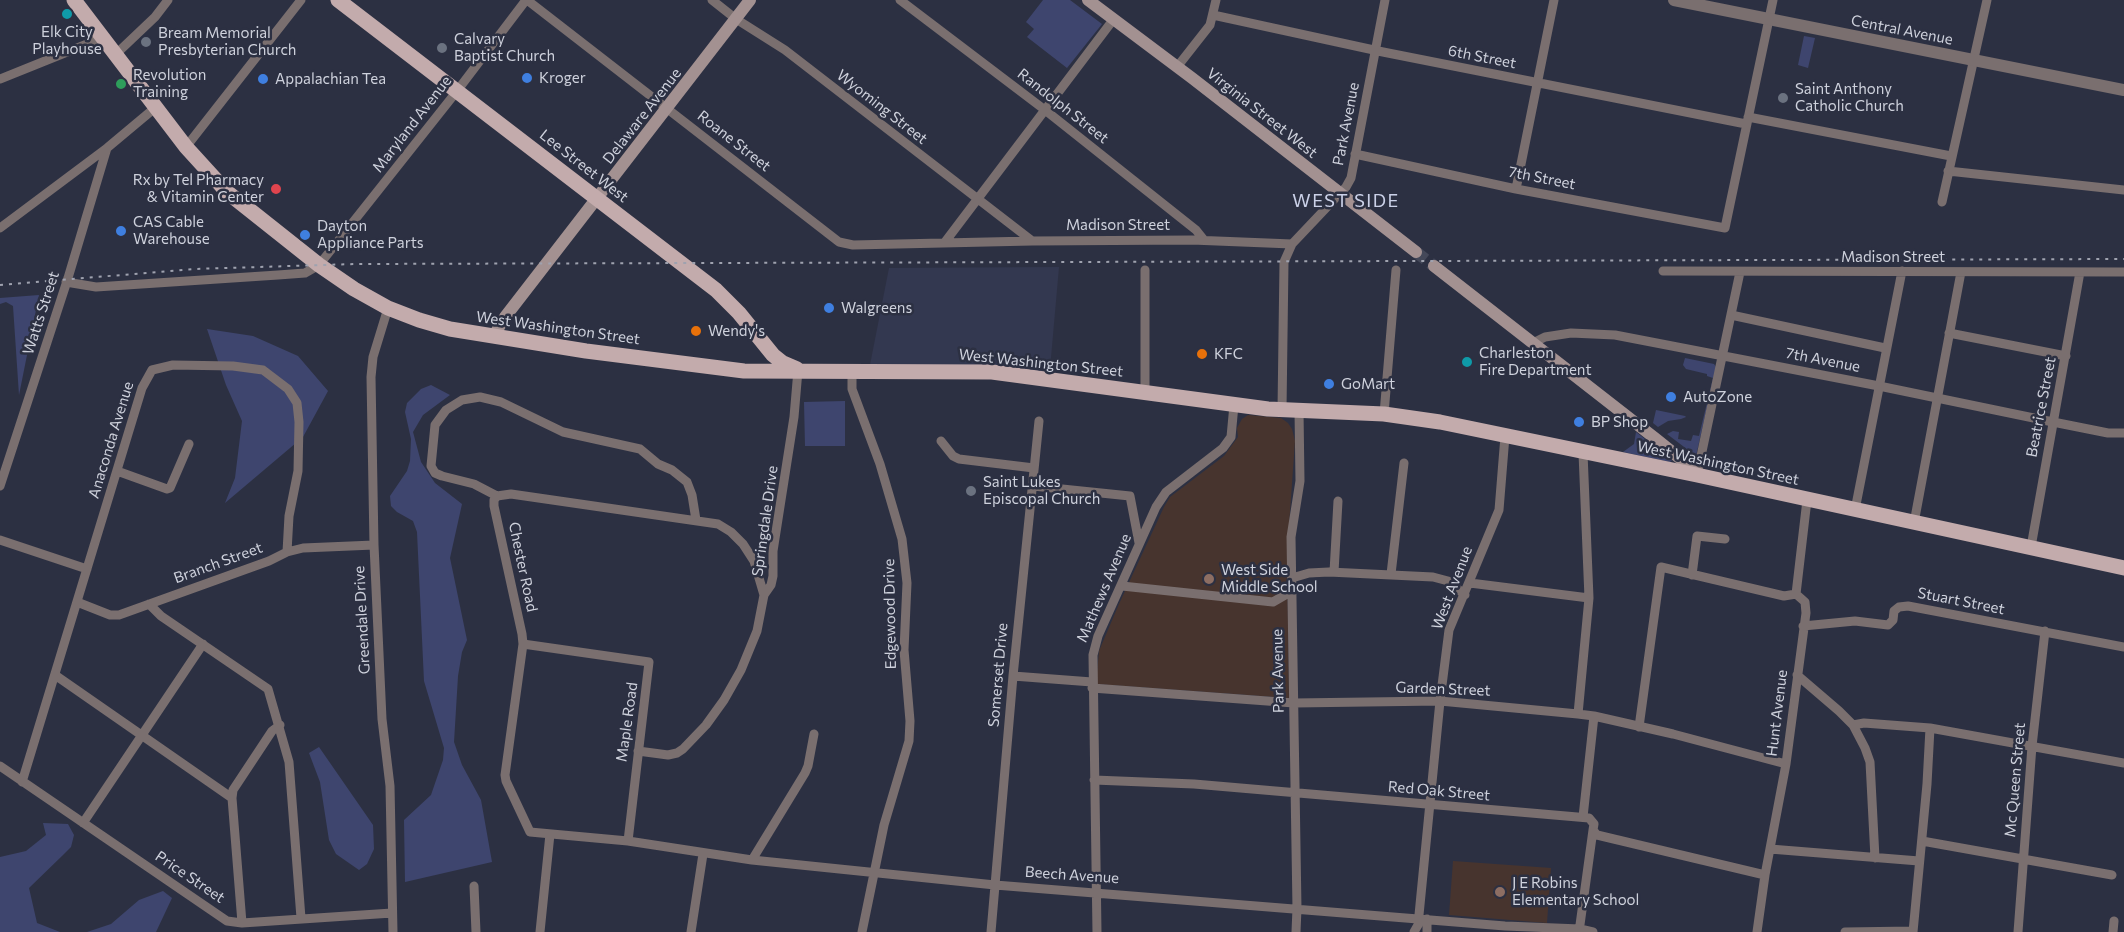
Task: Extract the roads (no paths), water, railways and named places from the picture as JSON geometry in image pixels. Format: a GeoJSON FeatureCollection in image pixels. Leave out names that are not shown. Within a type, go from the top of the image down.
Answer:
{"type":"FeatureCollection","features":[{"type":"Feature","properties":{"kind":"main road","name":"Lee Street West"},"geometry":{"type":"LineString","coordinates":[[338,0],[716,290],[773,356],[798,370]]}},
{"type":"Feature","properties":{"kind":"main road","name":"Delaware Avenue"},"geometry":{"type":"LineString","coordinates":[[493,337],[505,317],[750,0]]}},
{"type":"Feature","properties":{"kind":"main road","name":"West Washington Street"},"geometry":{"type":"LineString","coordinates":[[76,1],[186,147],[228,192],[319,265],[354,289],[388,308],[450,329],[604,354],[744,371],[992,372],[1234,405],[1282,410],[1384,414],[1440,422],[2124,568]]}},
{"type":"Feature","properties":{"kind":"main road","name":"Virginia Street West"},"geometry":{"type":"LineString","coordinates":[[1090,1],[1416,252]]}},
{"type":"Feature","properties":{"kind":"main road"},"geometry":{"type":"LineString","coordinates":[[1434,266],[1677,456],[1697,476]]}},
{"type":"Feature","properties":{"kind":"main road"},"geometry":{"type":"LineString","coordinates":[[710,366],[756,364],[762,356],[756,336]]}},
{"type":"Feature","properties":{"kind":"street"},"geometry":{"type":"LineString","coordinates":[[115,54],[155,17],[168,0]]}},
{"type":"Feature","properties":{"kind":"street"},"geometry":{"type":"LineString","coordinates":[[186,147],[301,0]]}},
{"type":"Feature","properties":{"kind":"street","name":"Maryland Avenue"},"geometry":{"type":"LineString","coordinates":[[319,265],[527,0]]}},
{"type":"Feature","properties":{"kind":"street","name":"Roane Street"},"geometry":{"type":"LineString","coordinates":[[527,0],[839,242],[853,245],[945,242]]}},
{"type":"Feature","properties":{"kind":"street","name":"Wyoming Street"},"geometry":{"type":"LineString","coordinates":[[712,0],[784,51],[1032,241]]}},
{"type":"Feature","properties":{"kind":"street","name":"Randolph Street"},"geometry":{"type":"LineString","coordinates":[[900,0],[1045,110],[1196,230],[1204,240]]}},
{"type":"Feature","properties":{"kind":"street"},"geometry":{"type":"LineString","coordinates":[[1177,67],[1210,25],[1216,0]]}},
{"type":"Feature","properties":{"kind":"street","name":"Park Avenue"},"geometry":{"type":"LineString","coordinates":[[1282,410],[1284,262],[1292,244],[1351,178],[1385,0]]}},
{"type":"Feature","properties":{"kind":"street"},"geometry":{"type":"LineString","coordinates":[[1516,189],[1554,0]]}},
{"type":"Feature","properties":{"kind":"street","name":"Central Avenue"},"geometry":{"type":"LineString","coordinates":[[1674,0],[2124,90]]}},
{"type":"Feature","properties":{"kind":"street"},"geometry":{"type":"LineString","coordinates":[[1747,121],[1773,0]]}},
{"type":"Feature","properties":{"kind":"street"},"geometry":{"type":"LineString","coordinates":[[1942,202],[1987,0]]}},
{"type":"Feature","properties":{"kind":"street","name":"6th Street"},"geometry":{"type":"LineString","coordinates":[[1213,15],[1538,83],[1951,156]]}},
{"type":"Feature","properties":{"kind":"street"},"geometry":{"type":"LineString","coordinates":[[945,242],[1113,20]]}},
{"type":"Feature","properties":{"kind":"street"},"geometry":{"type":"LineString","coordinates":[[0,80],[102,38]]}},
{"type":"Feature","properties":{"kind":"street"},"geometry":{"type":"LineString","coordinates":[[0,228],[107,148],[156,107]]}},
{"type":"Feature","properties":{"kind":"street","name":"7th Street"},"geometry":{"type":"LineString","coordinates":[[1355,154],[1516,189],[1725,228],[1747,121]]}},
{"type":"Feature","properties":{"kind":"street","name":"Watts Street"},"geometry":{"type":"LineString","coordinates":[[0,486],[2,472],[66,282],[107,148]]}},
{"type":"Feature","properties":{"kind":"street"},"geometry":{"type":"LineString","coordinates":[[1948,171],[2124,190]]}},
{"type":"Feature","properties":{"kind":"street","name":"Madison Street"},"geometry":{"type":"LineString","coordinates":[[945,242],[1204,240],[1292,244]]}},
{"type":"Feature","properties":{"kind":"street"},"geometry":{"type":"LineString","coordinates":[[66,282],[96,287],[221,279],[305,273],[319,265]]}},
{"type":"Feature","properties":{"kind":"street"},"geometry":{"type":"LineString","coordinates":[[1145,270],[1145,392]]}},
{"type":"Feature","properties":{"kind":"street"},"geometry":{"type":"LineString","coordinates":[[1384,414],[1396,270]]}},
{"type":"Feature","properties":{"kind":"street","name":"Madison Street"},"geometry":{"type":"LineString","coordinates":[[1663,271],[2124,272]]}},
{"type":"Feature","properties":{"kind":"street"},"geometry":{"type":"LineString","coordinates":[[1855,510],[1885,348],[1902,271]]}},
{"type":"Feature","properties":{"kind":"street"},"geometry":{"type":"LineString","coordinates":[[1697,476],[1740,272]]}},
{"type":"Feature","properties":{"kind":"street"},"geometry":{"type":"LineString","coordinates":[[1914,523],[1961,272]]}},
{"type":"Feature","properties":{"kind":"street","name":"Beatrice Street"},"geometry":{"type":"LineString","coordinates":[[2031,547],[2080,272]]}},
{"type":"Feature","properties":{"kind":"street","name":"Greendale Drive"},"geometry":{"type":"LineString","coordinates":[[388,308],[373,357],[371,376],[374,545],[382,719],[390,786],[393,932]]}},
{"type":"Feature","properties":{"kind":"street"},"geometry":{"type":"LineString","coordinates":[[1731,315],[1885,348]]}},
{"type":"Feature","properties":{"kind":"street","name":"7th Avenue"},"geometry":{"type":"LineString","coordinates":[[1533,344],[1539,339],[1551,336],[1596,333],[1616,335],[1879,386],[1937,400],[2108,433],[2124,434]]}},
{"type":"Feature","properties":{"kind":"street"},"geometry":{"type":"LineString","coordinates":[[1949,333],[2066,356]]}},
{"type":"Feature","properties":{"kind":"street","name":"Anaconda Avenue"},"geometry":{"type":"LineString","coordinates":[[22,782],[142,388],[152,370],[173,365],[233,366],[262,370],[288,389],[297,403],[298,471],[289,516],[287,552]]}},
{"type":"Feature","properties":{"kind":"street","name":"Springdale Drive"},"geometry":{"type":"LineString","coordinates":[[638,752],[668,755],[677,753],[706,725],[741,670],[757,631],[764,596],[771,585],[773,576],[773,551],[794,417],[798,370]]}},
{"type":"Feature","properties":{"kind":"street","name":"Edgewood Drive"},"geometry":{"type":"LineString","coordinates":[[852,370],[852,389],[880,464],[900,530],[907,583],[904,650],[909,694],[909,741],[884,825],[862,932]]}},
{"type":"Feature","properties":{"kind":"street"},"geometry":{"type":"LineString","coordinates":[[696,520],[692,495],[687,482],[672,470],[658,464],[640,449],[563,432],[501,402],[480,398],[462,400],[446,410],[435,425],[431,466],[435,473],[474,484],[497,496],[512,494],[718,524],[731,532],[743,544],[754,561],[764,596]]}},
{"type":"Feature","properties":{"kind":"street","name":"Mathews Avenue"},"geometry":{"type":"LineString","coordinates":[[1097,932],[1093,655],[1098,636],[1156,507],[1166,492],[1214,456],[1231,437],[1234,405]]}},
{"type":"Feature","properties":{"kind":"street","name":"Park Avenue"},"geometry":{"type":"LineString","coordinates":[[1296,932],[1291,537],[1300,481],[1299,411]]}},
{"type":"Feature","properties":{"kind":"street","name":"Somerset Drive"},"geometry":{"type":"LineString","coordinates":[[991,932],[1012,676],[1039,421]]}},
{"type":"Feature","properties":{"kind":"street","name":"West Avenue"},"geometry":{"type":"LineString","coordinates":[[1414,932],[1423,918],[1430,805],[1449,630],[1499,510],[1505,436]]}},
{"type":"Feature","properties":{"kind":"street"},"geometry":{"type":"LineString","coordinates":[[941,441],[953,456],[959,459],[1034,468]]}},
{"type":"Feature","properties":{"kind":"street"},"geometry":{"type":"LineString","coordinates":[[117,471],[167,489],[170,488],[189,444]]}},
{"type":"Feature","properties":{"kind":"street"},"geometry":{"type":"LineString","coordinates":[[1578,714],[1589,598],[1583,453]]}},
{"type":"Feature","properties":{"kind":"street"},"geometry":{"type":"LineString","coordinates":[[1391,574],[1404,463]]}},
{"type":"Feature","properties":{"kind":"street"},"geometry":{"type":"LineString","coordinates":[[1032,486],[1130,496],[1139,543]]}},
{"type":"Feature","properties":{"kind":"street","name":"Chester Road"},"geometry":{"type":"LineString","coordinates":[[497,496],[494,506],[523,644],[506,765],[506,781],[530,832],[550,834]]}},
{"type":"Feature","properties":{"kind":"street","name":"Hunt Avenue"},"geometry":{"type":"LineString","coordinates":[[1757,932],[1765,875],[1786,764],[1806,613],[1805,602],[1796,594],[1807,500]]}},
{"type":"Feature","properties":{"kind":"street"},"geometry":{"type":"LineString","coordinates":[[1334,572],[1338,501]]}},
{"type":"Feature","properties":{"kind":"street"},"geometry":{"type":"LineString","coordinates":[[1692,575],[1697,536],[1725,539]]}},
{"type":"Feature","properties":{"kind":"street"},"geometry":{"type":"LineString","coordinates":[[0,540],[87,569]]}},
{"type":"Feature","properties":{"kind":"street","name":"Branch Street"},"geometry":{"type":"LineString","coordinates":[[76,602],[110,615],[119,615],[269,561],[287,552],[303,548],[374,545]]}},
{"type":"Feature","properties":{"kind":"street"},"geometry":{"type":"LineString","coordinates":[[1639,727],[1661,567],[1784,596],[1796,594]]}},
{"type":"Feature","properties":{"kind":"street"},"geometry":{"type":"LineString","coordinates":[[1292,578],[1309,573],[1334,572],[1439,578],[1453,584],[1465,595]]}},
{"type":"Feature","properties":{"kind":"street"},"geometry":{"type":"LineString","coordinates":[[1470,583],[1589,598]]}},
{"type":"Feature","properties":{"kind":"street"},"geometry":{"type":"LineString","coordinates":[[1122,585],[1273,602],[1293,591]]}},
{"type":"Feature","properties":{"kind":"street"},"geometry":{"type":"LineString","coordinates":[[149,604],[161,616],[268,689],[291,773],[301,918]]}},
{"type":"Feature","properties":{"kind":"street","name":"Stuart Street"},"geometry":{"type":"LineString","coordinates":[[1803,626],[1855,621],[1888,625],[1899,607],[1908,606],[2124,647]]}},
{"type":"Feature","properties":{"kind":"street","name":"Mc Queen Street"},"geometry":{"type":"LineString","coordinates":[[2018,932],[2032,746],[2045,631]]}},
{"type":"Feature","properties":{"kind":"street"},"geometry":{"type":"LineString","coordinates":[[83,823],[204,644]]}},
{"type":"Feature","properties":{"kind":"street","name":"Maple Road"},"geometry":{"type":"LineString","coordinates":[[523,644],[649,662],[628,841]]}},
{"type":"Feature","properties":{"kind":"street"},"geometry":{"type":"LineString","coordinates":[[55,675],[232,798]]}},
{"type":"Feature","properties":{"kind":"street"},"geometry":{"type":"LineString","coordinates":[[1797,675],[1853,725],[1862,742],[1870,762],[1875,858]]}},
{"type":"Feature","properties":{"kind":"street","name":"Garden Street"},"geometry":{"type":"LineString","coordinates":[[1012,676],[1294,703],[1440,701],[1578,714],[1786,764]]}},
{"type":"Feature","properties":{"kind":"street"},"geometry":{"type":"LineString","coordinates":[[1579,931],[1593,830],[1592,821],[1583,817],[1594,716]]}},
{"type":"Feature","properties":{"kind":"street"},"geometry":{"type":"LineString","coordinates":[[1853,725],[1864,723],[1930,728],[2124,763]]}},
{"type":"Feature","properties":{"kind":"street"},"geometry":{"type":"LineString","coordinates":[[238,923],[233,790],[272,731],[279,725]]}},
{"type":"Feature","properties":{"kind":"street"},"geometry":{"type":"LineString","coordinates":[[1845,932],[1913,931],[1930,728]]}},
{"type":"Feature","properties":{"kind":"street"},"geometry":{"type":"LineString","coordinates":[[752,860],[805,773],[814,734]]}},
{"type":"Feature","properties":{"kind":"street","name":"Price Street"},"geometry":{"type":"LineString","coordinates":[[0,766],[228,921],[238,923]]}},
{"type":"Feature","properties":{"kind":"street","name":"Red Oak Street"},"geometry":{"type":"LineString","coordinates":[[1094,780],[1194,784],[1583,817]]}},
{"type":"Feature","properties":{"kind":"street"},"geometry":{"type":"LineString","coordinates":[[1593,830],[1597,834],[1765,875]]}},
{"type":"Feature","properties":{"kind":"street"},"geometry":{"type":"LineString","coordinates":[[540,932],[550,834]]}},
{"type":"Feature","properties":{"kind":"street","name":"Beech Avenue"},"geometry":{"type":"LineString","coordinates":[[550,834],[628,841],[752,860],[995,885],[1423,918],[1505,929],[1593,932]]}},
{"type":"Feature","properties":{"kind":"street"},"geometry":{"type":"LineString","coordinates":[[1922,841],[2112,875]]}},
{"type":"Feature","properties":{"kind":"street"},"geometry":{"type":"LineString","coordinates":[[1770,849],[1919,861]]}},
{"type":"Feature","properties":{"kind":"street"},"geometry":{"type":"LineString","coordinates":[[691,932],[703,854]]}},
{"type":"Feature","properties":{"kind":"street"},"geometry":{"type":"LineString","coordinates":[[474,886],[476,932]]}},
{"type":"Feature","properties":{"kind":"street"},"geometry":{"type":"LineString","coordinates":[[227,932],[238,923],[392,913]]}},
{"type":"Feature","properties":{"kind":"street"},"geometry":{"type":"LineString","coordinates":[[1423,918],[1427,932]]}},
{"type":"Feature","properties":{"kind":"street"},"geometry":{"type":"LineString","coordinates":[[2114,921],[2114,932]]}},
{"type":"Feature","properties":{"kind":"tunnel"},"geometry":{"type":"LineString","coordinates":[[1416,252],[1434,266]]}},
{"type":"Feature","properties":{"kind":"railway"},"geometry":{"type":"LineString","coordinates":[[0,285],[194,269],[355,264],[2124,259]]}},
{"type":"Feature","properties":{"kind":"place","name":"Elk City Playhouse"},"geometry":{"type":"Point","coordinates":[67,14]}},
{"type":"Feature","properties":{"kind":"place","name":"Bream Memorial Presbyterian Church"},"geometry":{"type":"Point","coordinates":[146,42]}},
{"type":"Feature","properties":{"kind":"place","name":"Calvary Baptist Church"},"geometry":{"type":"Point","coordinates":[442,48]}},
{"type":"Feature","properties":{"kind":"place","name":"Kroger"},"geometry":{"type":"Point","coordinates":[527,78]}},
{"type":"Feature","properties":{"kind":"place","name":"Appalachian Tea"},"geometry":{"type":"Point","coordinates":[263,79]}},
{"type":"Feature","properties":{"kind":"place","name":"Revolution Training"},"geometry":{"type":"Point","coordinates":[121,84]}},
{"type":"Feature","properties":{"kind":"place","name":"Saint Anthony Catholic Church"},"geometry":{"type":"Point","coordinates":[1783,98]}},
{"type":"Feature","properties":{"kind":"place","name":"Rx by Tel Pharmacy & Vitamin Center"},"geometry":{"type":"Point","coordinates":[276,189]}},
{"type":"Feature","properties":{"kind":"place","name":"CAS Cable Warehouse"},"geometry":{"type":"Point","coordinates":[121,231]}},
{"type":"Feature","properties":{"kind":"place","name":"Dayton Appliance Parts"},"geometry":{"type":"Point","coordinates":[305,235]}},
{"type":"Feature","properties":{"kind":"place","name":"Walgreens"},"geometry":{"type":"Point","coordinates":[829,308]}},
{"type":"Feature","properties":{"kind":"place","name":"Wendy's"},"geometry":{"type":"Point","coordinates":[696,331]}},
{"type":"Feature","properties":{"kind":"place","name":"KFC"},"geometry":{"type":"Point","coordinates":[1202,354]}},
{"type":"Feature","properties":{"kind":"place","name":"Charleston Fire Department"},"geometry":{"type":"Point","coordinates":[1467,362]}},
{"type":"Feature","properties":{"kind":"place","name":"GoMart"},"geometry":{"type":"Point","coordinates":[1329,384]}},
{"type":"Feature","properties":{"kind":"place","name":"AutoZone"},"geometry":{"type":"Point","coordinates":[1671,397]}},
{"type":"Feature","properties":{"kind":"place","name":"BP Shop"},"geometry":{"type":"Point","coordinates":[1579,422]}},
{"type":"Feature","properties":{"kind":"place","name":"Saint Lukes Episcopal Church"},"geometry":{"type":"Point","coordinates":[971,491]}},
{"type":"Feature","properties":{"kind":"place","name":"West Side Middle School"},"geometry":{"type":"Point","coordinates":[1209,579]}},
{"type":"Feature","properties":{"kind":"place","name":"J E Robins Elementary School"},"geometry":{"type":"Point","coordinates":[1500,892]}},
{"type":"Feature","properties":{"kind":"district","name":"WEST SIDE"},"geometry":{"type":"Point","coordinates":[1346,201]}}]}
